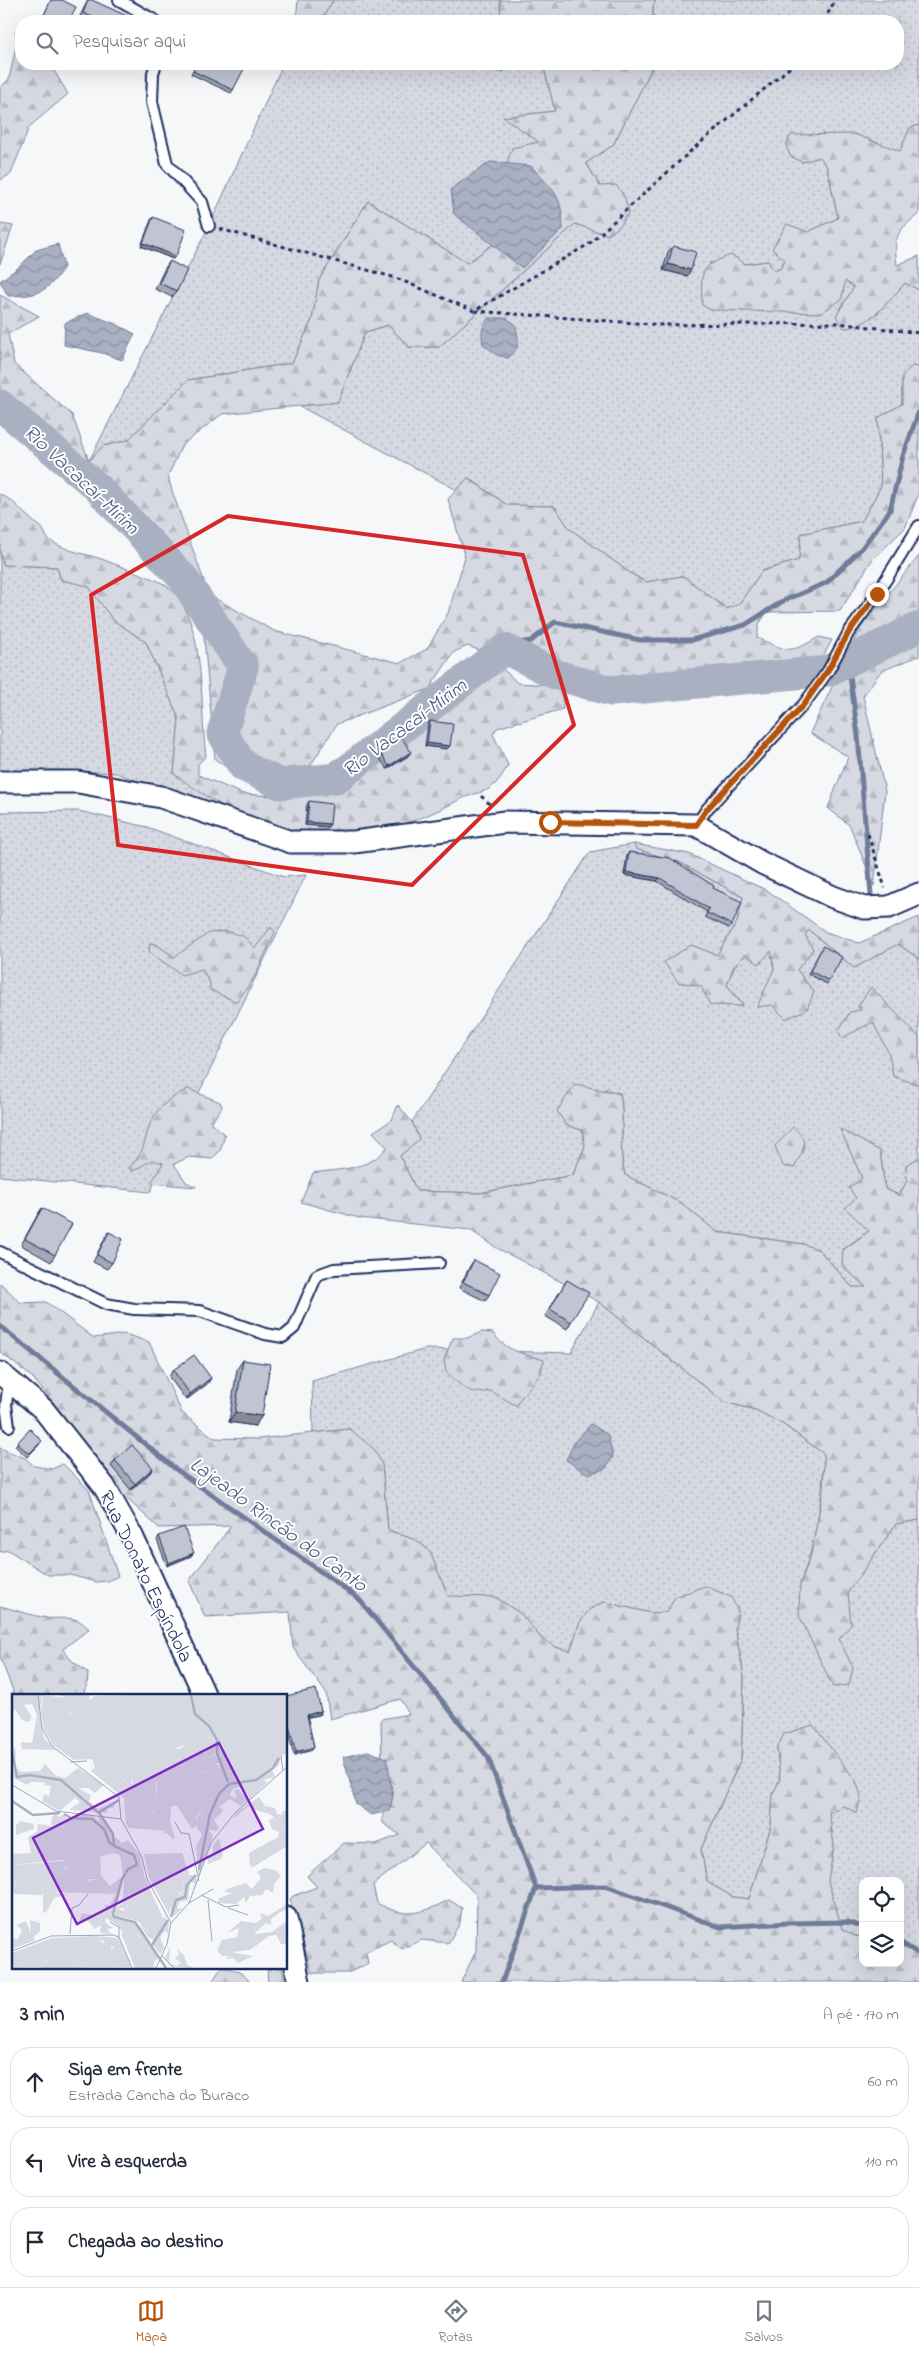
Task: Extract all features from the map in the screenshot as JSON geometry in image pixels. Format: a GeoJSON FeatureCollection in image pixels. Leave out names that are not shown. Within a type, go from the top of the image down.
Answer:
{"type":"FeatureCollection","features":[{"type":"Feature","properties":{"kind":"street"},"geometry":{"type":"LineString","coordinates":[[0,782],[78,782],[161,797],[291,842],[354,842],[505,822],[696,825],[762,863],[833,898],[864,908],[889,907],[919,894]]}},
{"type":"Feature","properties":{"kind":"street","name":"Rua Donato Espíndola"},"geometry":{"type":"LineString","coordinates":[[5,1377],[43,1409],[104,1486],[132,1536],[204,1694]]}},
{"type":"Feature","properties":{"kind":"street"},"geometry":{"type":"LineString","coordinates":[[288,1928],[299,1982]]}},
{"type":"Feature","properties":{"kind":"lane"},"geometry":{"type":"LineString","coordinates":[[119,0],[145,15]]}},
{"type":"Feature","properties":{"kind":"lane"},"geometry":{"type":"LineString","coordinates":[[153,70],[152,102],[167,164],[202,202],[209,226]]}},
{"type":"Feature","properties":{"kind":"lane"},"geometry":{"type":"LineString","coordinates":[[696,825],[707,809],[804,704],[828,670],[849,632],[877,594],[919,526]]}},
{"type":"Feature","properties":{"kind":"lane"},"geometry":{"type":"LineString","coordinates":[[0,1252],[106,1304],[134,1309],[200,1312],[265,1334],[283,1337],[294,1328],[317,1275],[334,1269],[439,1263]]}},
{"type":"Feature","properties":{"kind":"lane"},"geometry":{"type":"LineString","coordinates":[[5,1377],[9,1426]]}},
{"type":"Feature","properties":{"kind":"path"},"geometry":{"type":"LineString","coordinates":[[827,15],[835,0]]}},
{"type":"Feature","properties":{"kind":"path"},"geometry":{"type":"LineString","coordinates":[[474,311],[589,244],[693,149],[787,70]]}},
{"type":"Feature","properties":{"kind":"path"},"geometry":{"type":"LineString","coordinates":[[209,226],[396,278],[474,311],[662,325],[839,323],[919,333]]}},
{"type":"Feature","properties":{"kind":"path"},"geometry":{"type":"LineString","coordinates":[[868,834],[889,907]]}},
{"type":"Feature","properties":{"kind":"highlighted area"},"geometry":{"type":"Polygon","coordinates":[[[228,516],[523,555],[574,725],[412,885],[118,845],[91,595],[228,516]]]}},
{"type":"Feature","properties":{"kind":"green space"},"geometry":{"type":"Polygon","coordinates":[[[298,0],[333,0],[324,15],[297,15],[298,0]]]}},
{"type":"Feature","properties":{"kind":"green space"},"geometry":{"type":"Polygon","coordinates":[[[333,0],[500,0],[501,15],[324,15],[333,0]]]}},
{"type":"Feature","properties":{"kind":"green space"},"geometry":{"type":"Polygon","coordinates":[[[500,0],[656,0],[653,6],[653,15],[501,15],[500,0]]]}},
{"type":"Feature","properties":{"kind":"green space"},"geometry":{"type":"Polygon","coordinates":[[[656,0],[919,0],[919,125],[910,128],[900,152],[854,134],[802,162],[820,157],[827,167],[838,218],[808,232],[780,269],[774,271],[768,261],[745,264],[709,263],[845,281],[854,287],[836,316],[877,314],[905,283],[919,290],[919,367],[912,366],[902,376],[902,404],[878,418],[881,486],[862,521],[801,534],[799,560],[762,571],[739,604],[727,609],[683,576],[646,582],[630,573],[569,528],[554,506],[507,505],[469,478],[457,490],[299,406],[338,402],[365,332],[388,325],[409,347],[439,347],[575,224],[608,235],[600,186],[586,163],[613,145],[651,70],[904,70],[904,15],[653,15],[653,6],[656,0]]]}},
{"type":"Feature","properties":{"kind":"green space"},"geometry":{"type":"Polygon","coordinates":[[[15,51],[15,70],[54,70],[68,94],[29,127],[11,174],[0,180],[0,88],[9,79],[15,51]]]}},
{"type":"Feature","properties":{"kind":"green space"},"geometry":{"type":"Polygon","coordinates":[[[280,70],[495,70],[497,72],[508,70],[545,70],[555,111],[504,117],[539,142],[502,238],[467,263],[368,201],[319,280],[312,320],[292,363],[188,380],[128,440],[103,446],[89,461],[209,226],[280,70]]]}},
{"type":"Feature","properties":{"kind":"green space"},"geometry":{"type":"Polygon","coordinates":[[[545,70],[651,70],[613,145],[586,163],[600,186],[616,185],[624,196],[629,212],[621,225],[608,235],[575,224],[439,347],[409,347],[388,325],[365,332],[338,402],[222,414],[182,445],[168,476],[209,595],[274,631],[400,663],[427,649],[448,613],[465,557],[448,499],[468,478],[507,505],[554,506],[569,528],[630,573],[646,582],[683,576],[727,609],[739,604],[762,571],[799,560],[801,534],[862,521],[881,486],[878,418],[902,404],[902,376],[912,366],[919,367],[919,493],[905,528],[872,560],[840,611],[767,612],[759,624],[757,638],[783,648],[794,649],[801,647],[819,637],[832,640],[818,666],[682,685],[566,683],[468,646],[454,652],[429,689],[337,724],[310,766],[282,777],[237,775],[215,759],[203,626],[175,579],[137,546],[113,504],[82,493],[0,409],[0,295],[39,316],[8,334],[14,364],[72,415],[89,461],[103,446],[128,440],[188,380],[292,363],[312,320],[319,280],[368,201],[467,263],[502,238],[505,170],[512,148],[539,142],[503,117],[555,111],[545,70]]]}},
{"type":"Feature","properties":{"kind":"green space"},"geometry":{"type":"Polygon","coordinates":[[[919,125],[919,214],[901,230],[896,241],[896,247],[897,265],[919,256],[919,290],[905,283],[886,305],[871,318],[853,327],[844,328],[836,316],[854,287],[845,281],[842,299],[821,313],[711,310],[702,305],[702,278],[707,267],[712,263],[731,255],[745,264],[768,261],[774,271],[780,269],[785,260],[772,249],[787,224],[808,232],[838,218],[827,167],[820,157],[802,162],[790,156],[786,145],[791,135],[854,134],[900,151],[910,128],[919,125]]]}},
{"type":"Feature","properties":{"kind":"green space"},"geometry":{"type":"Polygon","coordinates":[[[0,224],[13,226],[0,264],[0,224]]]}},
{"type":"Feature","properties":{"kind":"green space"},"geometry":{"type":"Polygon","coordinates":[[[0,494],[15,503],[41,527],[52,542],[158,581],[174,593],[186,611],[194,634],[198,659],[206,756],[198,764],[198,775],[243,794],[274,796],[322,774],[334,760],[364,750],[384,728],[438,692],[462,663],[470,660],[492,663],[506,672],[517,683],[552,685],[558,689],[561,695],[563,709],[497,728],[493,734],[508,765],[502,776],[491,788],[465,797],[438,811],[391,827],[359,832],[296,833],[267,829],[201,793],[174,774],[179,719],[146,642],[113,620],[88,586],[61,580],[57,567],[4,565],[0,552],[0,494]]]}},
{"type":"Feature","properties":{"kind":"green space"},"geometry":{"type":"Polygon","coordinates":[[[0,552],[4,565],[57,567],[61,580],[88,585],[113,620],[146,642],[179,719],[174,774],[269,830],[116,773],[60,770],[0,771],[0,552]]]}},
{"type":"Feature","properties":{"kind":"green space"},"geometry":{"type":"Polygon","coordinates":[[[919,556],[919,656],[881,671],[863,696],[885,791],[874,886],[850,826],[828,808],[848,757],[810,733],[859,630],[919,556]]]}},
{"type":"Feature","properties":{"kind":"green space"},"geometry":{"type":"Polygon","coordinates":[[[79,811],[147,827],[284,877],[306,875],[150,1192],[0,1176],[0,812],[79,811]],[[271,927],[255,949],[174,957],[156,944],[149,952],[202,969],[210,983],[237,1002],[271,927]]]}},
{"type":"Feature","properties":{"kind":"green space"},"geometry":{"type":"Polygon","coordinates":[[[634,844],[637,849],[679,862],[743,897],[737,922],[717,955],[678,982],[701,986],[743,1005],[727,985],[737,962],[747,956],[771,950],[774,969],[814,992],[797,970],[813,949],[804,935],[809,930],[854,968],[898,944],[919,959],[919,1158],[906,1165],[907,1181],[899,1195],[885,1189],[880,1151],[841,1130],[862,1178],[856,1198],[869,1231],[843,1249],[866,1288],[852,1287],[819,1250],[803,1244],[717,1232],[681,1203],[625,1175],[622,1155],[622,1103],[620,1093],[605,1089],[566,1125],[582,1130],[585,1146],[573,1175],[480,1193],[417,1191],[400,1156],[419,1139],[412,1122],[590,852],[634,844]]]}},
{"type":"Feature","properties":{"kind":"green space"},"geometry":{"type":"Polygon","coordinates":[[[634,844],[689,854],[768,891],[826,932],[859,943],[919,917],[919,959],[898,944],[854,968],[809,930],[805,935],[813,949],[797,970],[814,992],[807,1009],[786,1019],[772,1005],[757,1007],[774,969],[771,951],[759,964],[745,954],[733,968],[727,985],[743,1006],[710,1005],[701,986],[678,982],[664,962],[691,945],[717,955],[737,922],[743,897],[679,862],[636,849],[634,844]]]}},
{"type":"Feature","properties":{"kind":"green space"},"geometry":{"type":"Polygon","coordinates":[[[271,927],[275,932],[255,976],[237,1002],[210,990],[210,983],[202,969],[182,975],[149,952],[150,943],[156,944],[174,957],[209,933],[226,931],[243,936],[255,948],[271,927]]]}},
{"type":"Feature","properties":{"kind":"green space"},"geometry":{"type":"Polygon","coordinates":[[[871,987],[919,1037],[919,1085],[893,1076],[889,1054],[873,1022],[842,1038],[838,1031],[850,1012],[861,1010],[858,1006],[871,987]]]}},
{"type":"Feature","properties":{"kind":"green space"},"geometry":{"type":"Polygon","coordinates":[[[575,1084],[620,1094],[622,1104],[622,1155],[625,1175],[681,1203],[717,1232],[803,1244],[819,1250],[852,1287],[866,1287],[842,1266],[843,1250],[869,1231],[845,1208],[856,1198],[849,1188],[862,1178],[840,1129],[880,1151],[885,1189],[899,1195],[907,1181],[906,1165],[919,1158],[919,1520],[896,1524],[848,1592],[851,1625],[839,1639],[853,1668],[849,1685],[833,1687],[799,1615],[800,1584],[811,1555],[823,1491],[824,1454],[784,1425],[756,1410],[724,1402],[599,1302],[497,1248],[470,1230],[359,1218],[301,1202],[313,1173],[354,1167],[380,1155],[387,1147],[373,1132],[392,1120],[398,1105],[412,1122],[419,1139],[400,1156],[417,1191],[480,1193],[573,1175],[585,1146],[582,1130],[566,1125],[557,1111],[575,1084]]]}},
{"type":"Feature","properties":{"kind":"green space"},"geometry":{"type":"Polygon","coordinates":[[[188,1089],[220,1102],[222,1107],[211,1123],[225,1135],[220,1151],[212,1159],[189,1157],[174,1164],[186,1182],[196,1187],[151,1183],[163,1163],[152,1160],[133,1171],[129,1168],[139,1156],[154,1116],[172,1098],[188,1089]]]}},
{"type":"Feature","properties":{"kind":"green space"},"geometry":{"type":"Polygon","coordinates":[[[793,1127],[799,1132],[804,1142],[794,1168],[783,1166],[775,1146],[793,1127]]]}},
{"type":"Feature","properties":{"kind":"green space"},"geometry":{"type":"Polygon","coordinates":[[[0,1283],[21,1303],[46,1302],[94,1338],[125,1334],[149,1342],[182,1413],[214,1438],[258,1439],[350,1429],[375,1450],[382,1465],[388,1530],[418,1541],[430,1552],[448,1596],[495,1597],[521,1614],[541,1638],[555,1647],[570,1651],[580,1622],[590,1609],[604,1602],[651,1613],[667,1612],[675,1597],[705,1586],[731,1597],[738,1611],[735,1628],[744,1677],[741,1758],[701,1849],[707,1882],[733,1897],[749,1899],[771,1826],[773,1794],[780,1779],[777,1748],[784,1734],[813,1725],[856,1781],[861,1796],[857,1813],[844,1806],[829,1812],[834,1846],[828,1881],[842,1929],[859,1936],[859,1967],[904,1967],[904,1947],[919,1953],[919,1982],[461,1982],[476,1951],[477,1896],[426,1843],[373,1885],[377,1903],[397,1911],[413,1913],[430,1909],[449,1900],[462,1908],[460,1923],[448,1943],[422,1940],[402,1949],[391,1940],[366,1952],[368,1964],[347,1973],[312,1973],[290,1899],[293,1896],[317,1887],[307,1876],[344,1843],[376,1844],[400,1835],[383,1823],[381,1719],[409,1714],[400,1699],[330,1719],[326,1693],[293,1648],[290,1612],[205,1617],[189,1581],[231,1526],[159,1528],[114,1487],[56,1406],[32,1377],[0,1352],[0,1283]]]}},
{"type":"Feature","properties":{"kind":"green space"},"geometry":{"type":"Polygon","coordinates":[[[599,1302],[724,1402],[756,1410],[784,1425],[824,1454],[818,1520],[800,1584],[839,1639],[850,1625],[848,1592],[896,1524],[919,1520],[919,1953],[904,1947],[904,1877],[859,1877],[859,1936],[842,1929],[827,1881],[834,1846],[829,1812],[844,1805],[777,1748],[780,1779],[773,1794],[771,1826],[749,1899],[733,1897],[707,1882],[701,1849],[741,1758],[744,1677],[735,1627],[738,1611],[650,1613],[604,1602],[590,1609],[580,1622],[570,1652],[555,1647],[541,1638],[521,1614],[495,1597],[448,1597],[430,1552],[418,1541],[388,1530],[382,1465],[350,1429],[313,1433],[312,1381],[426,1349],[571,1353],[599,1302]]]}},
{"type":"Feature","properties":{"kind":"green space"},"geometry":{"type":"Polygon","coordinates":[[[482,1332],[493,1333],[509,1348],[544,1360],[540,1375],[519,1400],[517,1406],[491,1391],[477,1392],[466,1389],[446,1372],[444,1359],[453,1338],[467,1338],[482,1332]]]}},
{"type":"Feature","properties":{"kind":"green space"},"geometry":{"type":"Polygon","coordinates":[[[0,1448],[25,1458],[34,1466],[52,1469],[63,1464],[89,1490],[118,1576],[108,1581],[96,1582],[70,1575],[48,1575],[8,1550],[0,1552],[0,1448]]]}},
{"type":"Feature","properties":{"kind":"green space"},"geometry":{"type":"Polygon","coordinates":[[[0,1606],[46,1618],[74,1619],[89,1629],[63,1649],[70,1659],[88,1673],[87,1685],[83,1694],[14,1694],[0,1657],[0,1606]]]}},
{"type":"Feature","properties":{"kind":"green space"},"geometry":{"type":"Polygon","coordinates":[[[220,1970],[234,1970],[244,1975],[250,1982],[212,1982],[220,1970]]]}},
{"type":"Feature","properties":{"kind":"green space"},"geometry":{"type":"Polygon","coordinates":[[[267,1970],[282,1970],[285,1982],[268,1982],[267,1970]]]}},
{"type":"Feature","properties":{"kind":"water"},"geometry":{"type":"Polygon","coordinates":[[[490,162],[531,166],[551,188],[561,208],[563,229],[522,268],[454,214],[451,189],[490,162]]]}},
{"type":"Feature","properties":{"kind":"water"},"geometry":{"type":"Polygon","coordinates":[[[58,244],[64,267],[47,288],[34,294],[8,296],[0,281],[19,267],[36,250],[58,244]]]}},
{"type":"Feature","properties":{"kind":"water"},"geometry":{"type":"Polygon","coordinates":[[[87,313],[116,324],[135,334],[122,360],[102,353],[64,345],[65,323],[87,313]]]}},
{"type":"Feature","properties":{"kind":"water"},"geometry":{"type":"Polygon","coordinates":[[[489,318],[506,318],[515,324],[518,343],[515,351],[508,358],[497,355],[483,344],[482,330],[489,318]]]}},
{"type":"Feature","properties":{"kind":"water"},"geometry":{"type":"Polygon","coordinates":[[[591,1424],[608,1435],[613,1457],[605,1469],[588,1474],[566,1460],[575,1441],[591,1424]]]}},
{"type":"Feature","properties":{"kind":"water"},"geometry":{"type":"Polygon","coordinates":[[[368,1751],[387,1758],[393,1797],[389,1811],[371,1815],[356,1804],[343,1757],[368,1751]]]}},
{"type":"Feature","properties":{"kind":"building"},"geometry":{"type":"Polygon","coordinates":[[[51,0],[62,0],[76,7],[72,15],[44,15],[51,0]]]}},
{"type":"Feature","properties":{"kind":"building"},"geometry":{"type":"Polygon","coordinates":[[[88,0],[92,0],[125,15],[88,15],[83,13],[88,0]]]}},
{"type":"Feature","properties":{"kind":"building"},"geometry":{"type":"Polygon","coordinates":[[[193,70],[243,70],[233,90],[193,70]]]}},
{"type":"Feature","properties":{"kind":"building"},"geometry":{"type":"Polygon","coordinates":[[[153,217],[186,230],[176,256],[143,243],[153,217]]]}},
{"type":"Feature","properties":{"kind":"building"},"geometry":{"type":"Polygon","coordinates":[[[673,246],[696,252],[691,270],[668,264],[673,246]]]}},
{"type":"Feature","properties":{"kind":"building"},"geometry":{"type":"Polygon","coordinates":[[[170,261],[187,270],[177,291],[159,283],[170,261]]]}},
{"type":"Feature","properties":{"kind":"building"},"geometry":{"type":"Polygon","coordinates":[[[430,721],[453,724],[450,746],[427,743],[430,721]]]}},
{"type":"Feature","properties":{"kind":"building"},"geometry":{"type":"Polygon","coordinates":[[[401,737],[411,752],[389,766],[379,751],[401,737]]]}},
{"type":"Feature","properties":{"kind":"building"},"geometry":{"type":"Polygon","coordinates":[[[309,801],[332,804],[330,824],[307,822],[309,801]]]}},
{"type":"Feature","properties":{"kind":"building"},"geometry":{"type":"Polygon","coordinates":[[[629,852],[670,858],[714,886],[713,888],[742,902],[732,925],[707,913],[709,909],[660,878],[626,872],[629,852]]]}},
{"type":"Feature","properties":{"kind":"building"},"geometry":{"type":"Polygon","coordinates":[[[823,946],[842,957],[829,981],[810,971],[823,946]]]}},
{"type":"Feature","properties":{"kind":"building"},"geometry":{"type":"Polygon","coordinates":[[[42,1208],[72,1224],[55,1255],[25,1239],[42,1208]]]}},
{"type":"Feature","properties":{"kind":"building"},"geometry":{"type":"Polygon","coordinates":[[[109,1232],[123,1239],[112,1263],[97,1255],[109,1232]]]}},
{"type":"Feature","properties":{"kind":"building"},"geometry":{"type":"Polygon","coordinates":[[[474,1260],[500,1273],[489,1295],[463,1282],[474,1260]]]}},
{"type":"Feature","properties":{"kind":"building"},"geometry":{"type":"Polygon","coordinates":[[[567,1280],[589,1293],[571,1322],[550,1309],[567,1280]]]}},
{"type":"Feature","properties":{"kind":"building"},"geometry":{"type":"Polygon","coordinates":[[[194,1355],[211,1378],[190,1394],[173,1370],[194,1355]]]}},
{"type":"Feature","properties":{"kind":"building"},"geometry":{"type":"Polygon","coordinates":[[[243,1360],[270,1364],[262,1416],[235,1412],[243,1360]]]}},
{"type":"Feature","properties":{"kind":"building"},"geometry":{"type":"Polygon","coordinates":[[[30,1429],[42,1441],[29,1454],[17,1443],[30,1429]]]}},
{"type":"Feature","properties":{"kind":"building"},"geometry":{"type":"Polygon","coordinates":[[[132,1445],[153,1468],[135,1484],[115,1460],[132,1445]]]}},
{"type":"Feature","properties":{"kind":"building"},"geometry":{"type":"Polygon","coordinates":[[[184,1527],[194,1553],[169,1563],[159,1536],[184,1527]]]}},
{"type":"Feature","properties":{"kind":"building"},"geometry":{"type":"Polygon","coordinates":[[[316,1689],[321,1711],[307,1715],[314,1747],[296,1752],[288,1722],[288,1696],[316,1689]]]}},
{"type":"Feature","properties":{"kind":"waterway","name":"Rio Vacacaí-Mirim"},"geometry":{"type":"LineString","coordinates":[[0,405],[97,487],[183,578],[243,667],[222,733],[243,766],[280,784],[337,778],[505,649],[557,675],[611,691],[828,671],[919,627]]}},
{"type":"Feature","properties":{"kind":"waterway"},"geometry":{"type":"LineString","coordinates":[[505,649],[518,643],[531,641],[555,622],[640,640],[692,640],[745,625],[783,601],[826,583],[862,548],[890,510],[903,456],[919,411]]}},
{"type":"Feature","properties":{"kind":"waterway"},"geometry":{"type":"LineString","coordinates":[[848,661],[858,736],[871,895]]}},
{"type":"Feature","properties":{"kind":"waterway","name":"Lajeado Rincão do Canto"},"geometry":{"type":"LineString","coordinates":[[0,1326],[177,1470],[358,1598],[488,1757],[536,1888],[502,1982]]}},
{"type":"Feature","properties":{"kind":"waterway"},"geometry":{"type":"LineString","coordinates":[[536,1888],[606,1886],[720,1927],[848,1922],[859,1926]]}},
{"type":"Feature","properties":{"kind":"waterway"},"geometry":{"type":"LineString","coordinates":[[904,1945],[919,1954]]}},
{"type":"Feature","properties":{"kind":"route"},"geometry":{"type":"LineString","coordinates":[[550,822],[696,825],[707,809],[804,704],[828,670],[849,632],[877,594]]}}]}
